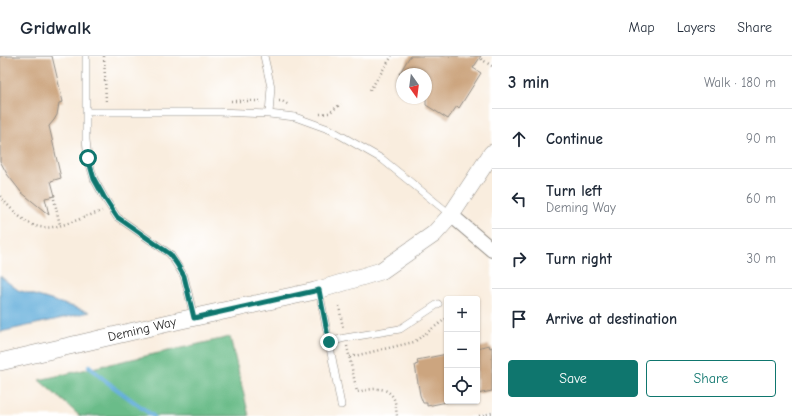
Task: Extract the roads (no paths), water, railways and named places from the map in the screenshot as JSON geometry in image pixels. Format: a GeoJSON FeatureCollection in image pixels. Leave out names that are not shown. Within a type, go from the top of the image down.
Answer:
{"type":"FeatureCollection","features":[{"type":"Feature","properties":{"kind":"street","name":"Deming Way"},"geometry":{"type":"LineString","coordinates":[[0,362],[319,290],[382,271],[434,234],[451,215],[492,153]]}},
{"type":"Feature","properties":{"kind":"street"},"geometry":{"type":"LineString","coordinates":[[451,215],[492,250]]}},
{"type":"Feature","properties":{"kind":"lane"},"geometry":{"type":"LineString","coordinates":[[86,56],[86,140],[88,158],[94,179],[117,217],[170,254],[184,276],[194,318]]}},
{"type":"Feature","properties":{"kind":"lane"},"geometry":{"type":"LineString","coordinates":[[264,56],[271,87],[269,114]]}},
{"type":"Feature","properties":{"kind":"lane"},"geometry":{"type":"LineString","coordinates":[[86,112],[220,112],[269,114],[295,117],[330,130],[382,159],[451,215]]}},
{"type":"Feature","properties":{"kind":"lane"},"geometry":{"type":"LineString","coordinates":[[319,290],[341,405]]}},
{"type":"Feature","properties":{"kind":"lane"},"geometry":{"type":"LineString","coordinates":[[329,342],[400,329],[438,304]]}},
{"type":"Feature","properties":{"kind":"water"},"geometry":{"type":"Polygon","coordinates":[[[0,276],[18,290],[90,312],[0,332],[0,276]]]}},
{"type":"Feature","properties":{"kind":"waterway"},"geometry":{"type":"LineString","coordinates":[[89,366],[103,379],[153,416]]}}]}
